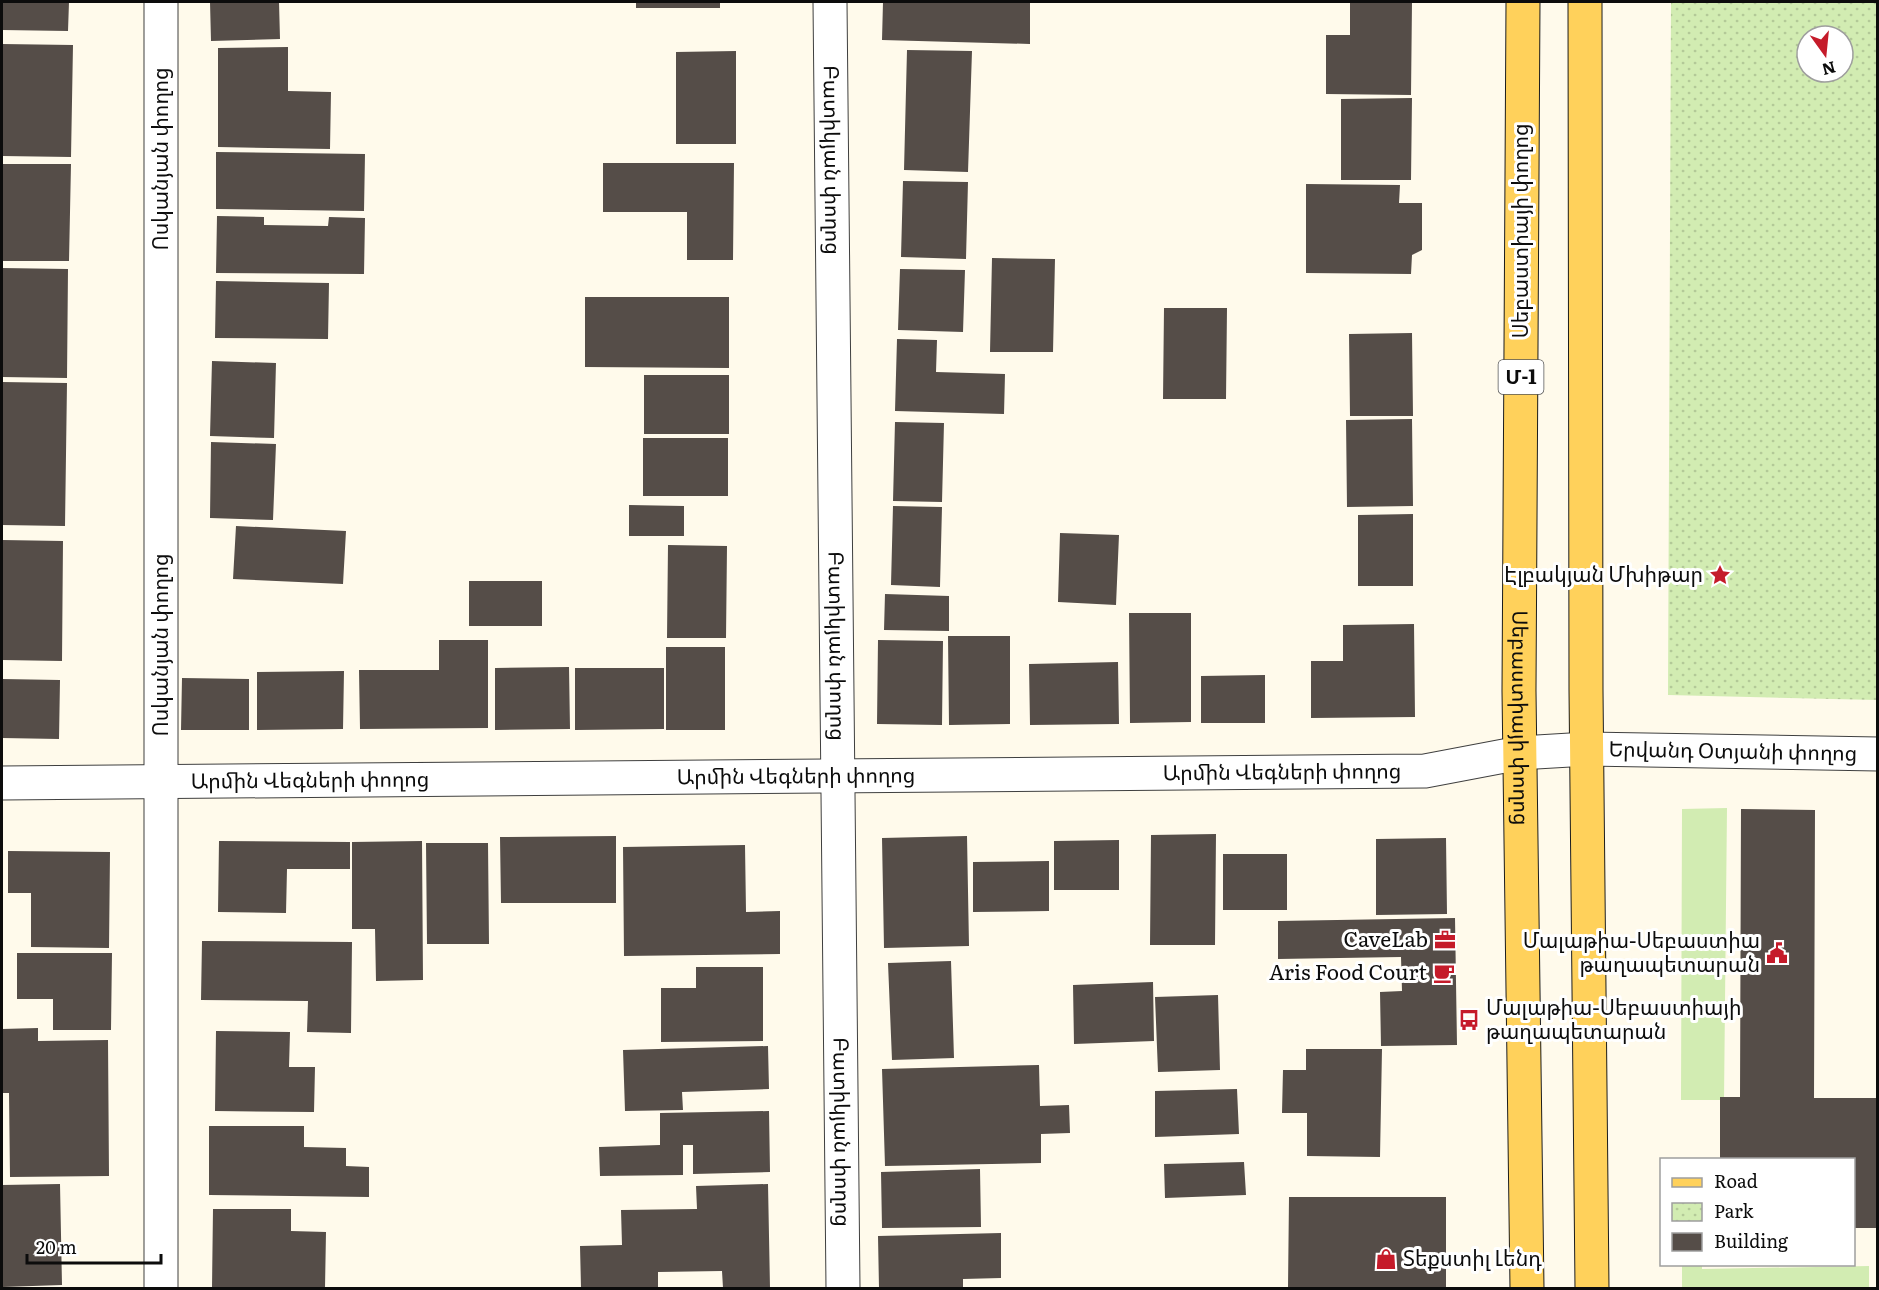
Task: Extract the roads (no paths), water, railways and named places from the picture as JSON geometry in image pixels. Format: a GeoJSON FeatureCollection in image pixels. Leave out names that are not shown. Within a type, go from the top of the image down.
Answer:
{"type":"FeatureCollection","features":[{"type":"Feature","properties":{"kind":"main road","name":"Սեբաստիայի փողոց"},"geometry":{"type":"LineString","coordinates":[[1522,2],[1520,753],[1527,1288]]}},
{"type":"Feature","properties":{"kind":"main road"},"geometry":{"type":"LineString","coordinates":[[1586,2],[1587,749],[1592,1288]]}},
{"type":"Feature","properties":{"kind":"street","name":"Ոսկանյան փողոց"},"geometry":{"type":"LineString","coordinates":[[160,2],[161,1288]]}},
{"type":"Feature","properties":{"kind":"street","name":"Բատիկյան փողոց"},"geometry":{"type":"LineString","coordinates":[[830,2],[843,1288]]}},
{"type":"Feature","properties":{"kind":"street","name":"Արմին Վեգների փողոց"},"geometry":{"type":"LineString","coordinates":[[2,783],[1425,771],[1520,753],[1587,749]]}},
{"type":"Feature","properties":{"kind":"street","name":"Երվանդ Օտյանի փողոց"},"geometry":{"type":"LineString","coordinates":[[1587,749],[1878,754]]}},
{"type":"Feature","properties":{"kind":"place","name":"Էլբակյան Մխիթար"},"geometry":{"type":"Point","coordinates":[1720,575]}},
{"type":"Feature","properties":{"kind":"place","name":"CaveLab"},"geometry":{"type":"Point","coordinates":[1445,940]}},
{"type":"Feature","properties":{"kind":"place","name":"Մալաթիա-Սեբաստիա թաղապետարան"},"geometry":{"type":"Point","coordinates":[1777,953]}},
{"type":"Feature","properties":{"kind":"place","name":"Aris Food Court"},"geometry":{"type":"Point","coordinates":[1444,973]}},
{"type":"Feature","properties":{"kind":"place","name":"Մալաթիա-Սեբաստիայի թաղապետարան"},"geometry":{"type":"Point","coordinates":[1469,1020]}},
{"type":"Feature","properties":{"kind":"place","name":"Տեքստիլ Լենդ"},"geometry":{"type":"Point","coordinates":[1386,1259]}}]}
